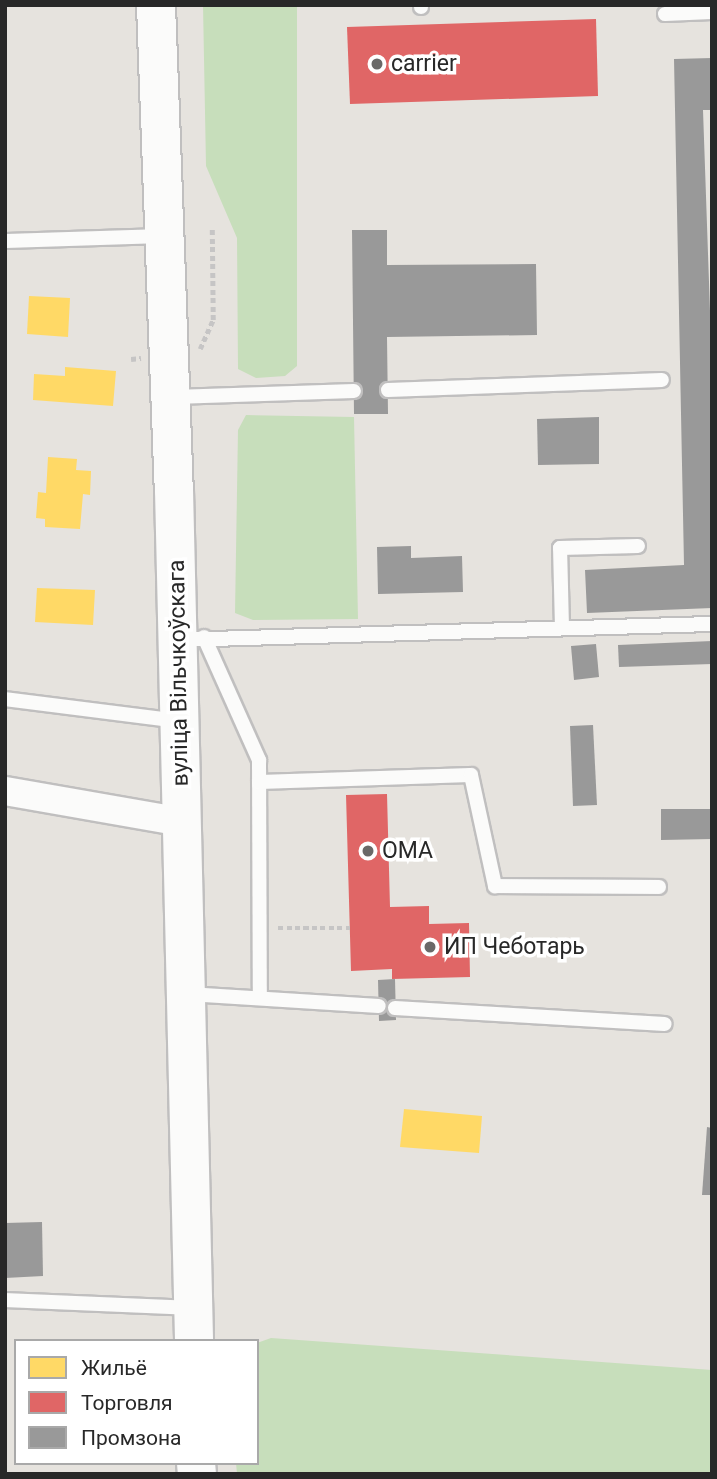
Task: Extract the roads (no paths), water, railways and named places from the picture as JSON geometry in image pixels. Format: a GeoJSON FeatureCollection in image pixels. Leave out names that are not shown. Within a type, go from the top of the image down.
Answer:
{"type":"FeatureCollection","features":[{"type":"Feature","properties":{"kind":"main road","name":"вуліца Вільчкоўскага"},"geometry":{"type":"LineString","coordinates":[[156,5],[171,397],[191,638],[180,721],[193,1324]]}},
{"type":"Feature","properties":{"kind":"street"},"geometry":{"type":"LineString","coordinates":[[5,791],[182,822]]}},
{"type":"Feature","properties":{"kind":"lane"},"geometry":{"type":"LineString","coordinates":[[665,14],[712,12]]}},
{"type":"Feature","properties":{"kind":"lane"},"geometry":{"type":"LineString","coordinates":[[5,241],[165,236]]}},
{"type":"Feature","properties":{"kind":"lane"},"geometry":{"type":"LineString","coordinates":[[388,390],[662,380]]}},
{"type":"Feature","properties":{"kind":"lane"},"geometry":{"type":"LineString","coordinates":[[171,397],[354,391]]}},
{"type":"Feature","properties":{"kind":"lane"},"geometry":{"type":"LineString","coordinates":[[562,628],[561,548],[638,545]]}},
{"type":"Feature","properties":{"kind":"lane"},"geometry":{"type":"LineString","coordinates":[[260,998],[259,760],[191,638],[712,624]]}},
{"type":"Feature","properties":{"kind":"lane"},"geometry":{"type":"LineString","coordinates":[[5,699],[180,721]]}},
{"type":"Feature","properties":{"kind":"lane"},"geometry":{"type":"LineString","coordinates":[[259,782],[471,775],[495,886],[659,887]]}},
{"type":"Feature","properties":{"kind":"lane"},"geometry":{"type":"LineString","coordinates":[[186,993],[379,1006]]}},
{"type":"Feature","properties":{"kind":"lane"},"geometry":{"type":"LineString","coordinates":[[395,1008],[665,1024]]}},
{"type":"Feature","properties":{"kind":"lane"},"geometry":{"type":"LineString","coordinates":[[5,1300],[193,1324]]}},
{"type":"Feature","properties":{"kind":"place","name":"carrier"},"geometry":{"type":"Point","coordinates":[377,64]}},
{"type":"Feature","properties":{"kind":"place","name":"ОМА"},"geometry":{"type":"Point","coordinates":[368,851]}},
{"type":"Feature","properties":{"kind":"place","name":"ИП Чеботарь"},"geometry":{"type":"Point","coordinates":[430,947]}}]}
